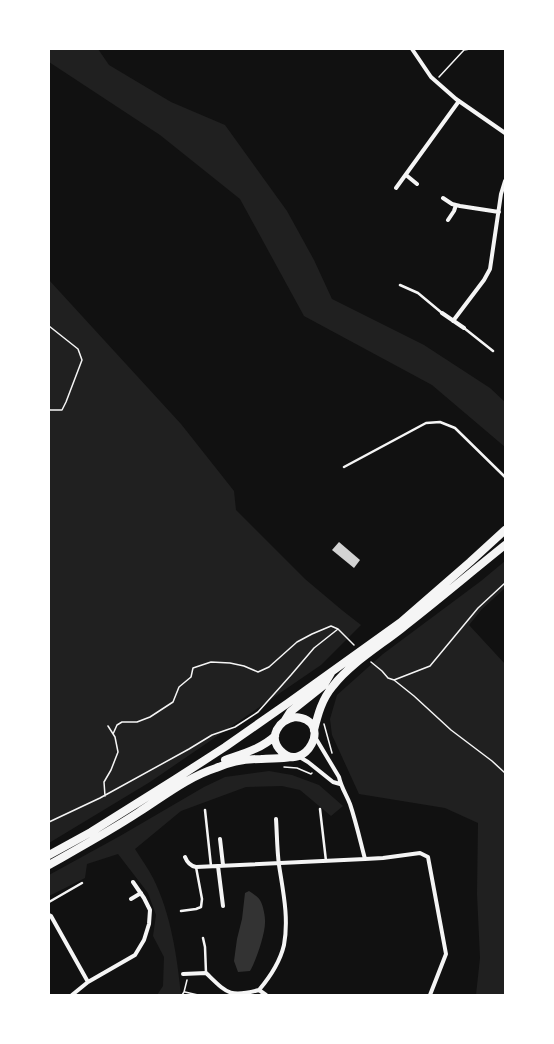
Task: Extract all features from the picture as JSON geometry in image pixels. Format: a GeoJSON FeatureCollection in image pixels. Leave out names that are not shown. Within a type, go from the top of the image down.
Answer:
{"type":"FeatureCollection","features":[{"type":"Feature","properties":{"kind":"main road"},"geometry":{"type":"LineString","coordinates":[[49,855],[91,832],[224,747],[401,622],[505,530]]}},
{"type":"Feature","properties":{"kind":"main road"},"geometry":{"type":"LineString","coordinates":[[49,865],[133,816],[189,780],[216,767],[233,762],[260,759],[281,759],[306,752],[313,742],[321,705],[338,680],[355,664],[505,545]]}},
{"type":"Feature","properties":{"kind":"main road"},"geometry":{"type":"LineString","coordinates":[[294,756],[285,754],[279,750],[275,736],[278,726],[285,720],[290,712],[324,685],[332,670]]}},
{"type":"Feature","properties":{"kind":"main road"},"geometry":{"type":"LineString","coordinates":[[285,720],[295,717],[303,719],[309,722],[315,734]]}},
{"type":"Feature","properties":{"kind":"main road"},"geometry":{"type":"LineString","coordinates":[[174,780],[185,778],[205,767],[256,749],[275,736]]}},
{"type":"Feature","properties":{"kind":"street"},"geometry":{"type":"LineString","coordinates":[[412,49],[431,77],[459,101],[505,133]]}},
{"type":"Feature","properties":{"kind":"street"},"geometry":{"type":"LineString","coordinates":[[396,188],[459,101]]}},
{"type":"Feature","properties":{"kind":"street"},"geometry":{"type":"LineString","coordinates":[[406,176],[417,184]]}},
{"type":"Feature","properties":{"kind":"street"},"geometry":{"type":"LineString","coordinates":[[453,321],[484,280],[490,269],[505,181]]}},
{"type":"Feature","properties":{"kind":"street"},"geometry":{"type":"LineString","coordinates":[[443,198],[456,205],[499,212]]}},
{"type":"Feature","properties":{"kind":"street"},"geometry":{"type":"LineString","coordinates":[[448,220],[456,205]]}},
{"type":"Feature","properties":{"kind":"street"},"geometry":{"type":"LineString","coordinates":[[442,314],[464,328]]}},
{"type":"Feature","properties":{"kind":"street"},"geometry":{"type":"LineString","coordinates":[[315,734],[339,777],[340,784],[349,802],[358,830],[365,859]]}},
{"type":"Feature","properties":{"kind":"street"},"geometry":{"type":"LineString","coordinates":[[294,756],[308,762],[333,782],[340,784]]}},
{"type":"Feature","properties":{"kind":"street"},"geometry":{"type":"LineString","coordinates":[[183,974],[206,974],[228,992],[239,994],[259,990],[269,978],[278,963],[284,945],[286,917],[279,862],[276,819]]}},
{"type":"Feature","properties":{"kind":"street"},"geometry":{"type":"LineString","coordinates":[[220,838],[223,865]]}},
{"type":"Feature","properties":{"kind":"street"},"geometry":{"type":"LineString","coordinates":[[185,858],[188,863],[196,867],[383,858],[420,853],[428,857],[446,954],[430,995]]}},
{"type":"Feature","properties":{"kind":"street"},"geometry":{"type":"LineString","coordinates":[[218,866],[223,906]]}},
{"type":"Feature","properties":{"kind":"street"},"geometry":{"type":"LineString","coordinates":[[72,995],[88,982],[135,955],[144,940],[149,924],[150,910],[133,882]]}},
{"type":"Feature","properties":{"kind":"street"},"geometry":{"type":"LineString","coordinates":[[131,899],[141,893]]}},
{"type":"Feature","properties":{"kind":"street"},"geometry":{"type":"LineString","coordinates":[[49,915],[51,916],[88,982]]}},
{"type":"Feature","properties":{"kind":"street"},"geometry":{"type":"LineString","coordinates":[[259,990],[266,995]]}},
{"type":"Feature","properties":{"kind":"lane"},"geometry":{"type":"LineString","coordinates":[[400,285],[418,293],[442,314]]}},
{"type":"Feature","properties":{"kind":"lane"},"geometry":{"type":"LineString","coordinates":[[464,328],[493,351]]}},
{"type":"Feature","properties":{"kind":"lane"},"geometry":{"type":"LineString","coordinates":[[344,468],[426,423],[440,422],[455,428],[505,477]]}},
{"type":"Feature","properties":{"kind":"lane"},"geometry":{"type":"LineString","coordinates":[[320,809],[326,861]]}},
{"type":"Feature","properties":{"kind":"lane"},"geometry":{"type":"LineString","coordinates":[[205,810],[211,866]]}},
{"type":"Feature","properties":{"kind":"lane"},"geometry":{"type":"LineString","coordinates":[[180,911],[201,907],[202,899],[196,867]]}},
{"type":"Feature","properties":{"kind":"lane"},"geometry":{"type":"LineString","coordinates":[[49,902],[82,883]]}},
{"type":"Feature","properties":{"kind":"lane"},"geometry":{"type":"LineString","coordinates":[[202,938],[205,947],[206,974]]}},
{"type":"Feature","properties":{"kind":"path"},"geometry":{"type":"LineString","coordinates":[[436,81],[464,50],[470,49]]}},
{"type":"Feature","properties":{"kind":"path"},"geometry":{"type":"LineString","coordinates":[[49,326],[78,349],[82,360],[62,410],[50,410],[49,408]]}},
{"type":"Feature","properties":{"kind":"path"},"geometry":{"type":"LineString","coordinates":[[394,680],[430,666],[478,608],[505,583]]}},
{"type":"Feature","properties":{"kind":"path"},"geometry":{"type":"LineString","coordinates":[[113,734],[117,725],[122,722],[136,722],[150,717],[173,702],[179,687],[191,677],[193,668],[212,662],[230,663],[244,666],[258,672],[268,667],[297,642],[331,626],[338,629],[353,644]]}},
{"type":"Feature","properties":{"kind":"path"},"geometry":{"type":"LineString","coordinates":[[49,822],[105,796],[212,735],[235,727],[258,712],[314,648],[338,629]]}},
{"type":"Feature","properties":{"kind":"path"},"geometry":{"type":"LineString","coordinates":[[372,664],[382,671],[388,678],[394,680],[414,696],[451,730],[492,761],[505,773]]}},
{"type":"Feature","properties":{"kind":"path"},"geometry":{"type":"LineString","coordinates":[[324,724],[333,754],[330,756]]}},
{"type":"Feature","properties":{"kind":"path"},"geometry":{"type":"LineString","coordinates":[[105,796],[104,782],[111,770],[118,752],[113,734],[108,726]]}},
{"type":"Feature","properties":{"kind":"path"},"geometry":{"type":"LineString","coordinates":[[278,766],[297,768],[311,774]]}},
{"type":"Feature","properties":{"kind":"path"},"geometry":{"type":"LineString","coordinates":[[182,995],[186,984]]}},
{"type":"Feature","properties":{"kind":"path"},"geometry":{"type":"LineString","coordinates":[[184,992],[198,995]]}},
{"type":"Feature","properties":{"kind":"shaded area"},"geometry":{"type":"Polygon","coordinates":[[[49,49],[98,49],[109,65],[171,102],[225,125],[287,211],[314,260],[332,299],[424,345],[490,388],[505,402],[505,447],[432,385],[304,316],[240,199],[160,135],[49,62],[49,49]]]}},
{"type":"Feature","properties":{"kind":"shaded area"},"geometry":{"type":"Polygon","coordinates":[[[49,280],[181,424],[234,491],[236,510],[305,579],[361,625],[321,665],[150,782],[49,843],[49,280]]]}},
{"type":"Feature","properties":{"kind":"shaded area"},"geometry":{"type":"Polygon","coordinates":[[[505,561],[505,588],[482,609],[469,625],[505,664],[505,995],[476,995],[480,958],[477,894],[478,823],[445,808],[359,794],[332,735],[330,719],[337,695],[383,654],[481,581],[505,561]]]}},
{"type":"Feature","properties":{"kind":"shaded area"},"geometry":{"type":"Polygon","coordinates":[[[269,771],[292,775],[319,785],[343,806],[331,816],[300,790],[282,786],[246,787],[181,811],[135,849],[153,878],[169,921],[175,950],[181,995],[157,995],[163,986],[164,957],[153,936],[156,915],[148,893],[118,854],[87,864],[85,878],[49,896],[49,875],[204,787],[225,777],[269,771]]]}},
{"type":"Feature","properties":{"kind":"shaded area"},"geometry":{"type":"Polygon","coordinates":[[[249,891],[261,902],[265,925],[260,946],[250,971],[238,972],[234,961],[245,893],[249,891]]]}},
{"type":"Feature","properties":{"kind":"building"},"geometry":{"type":"Polygon","coordinates":[[[339,542],[360,560],[354,568],[332,550],[339,542]]]}}]}
